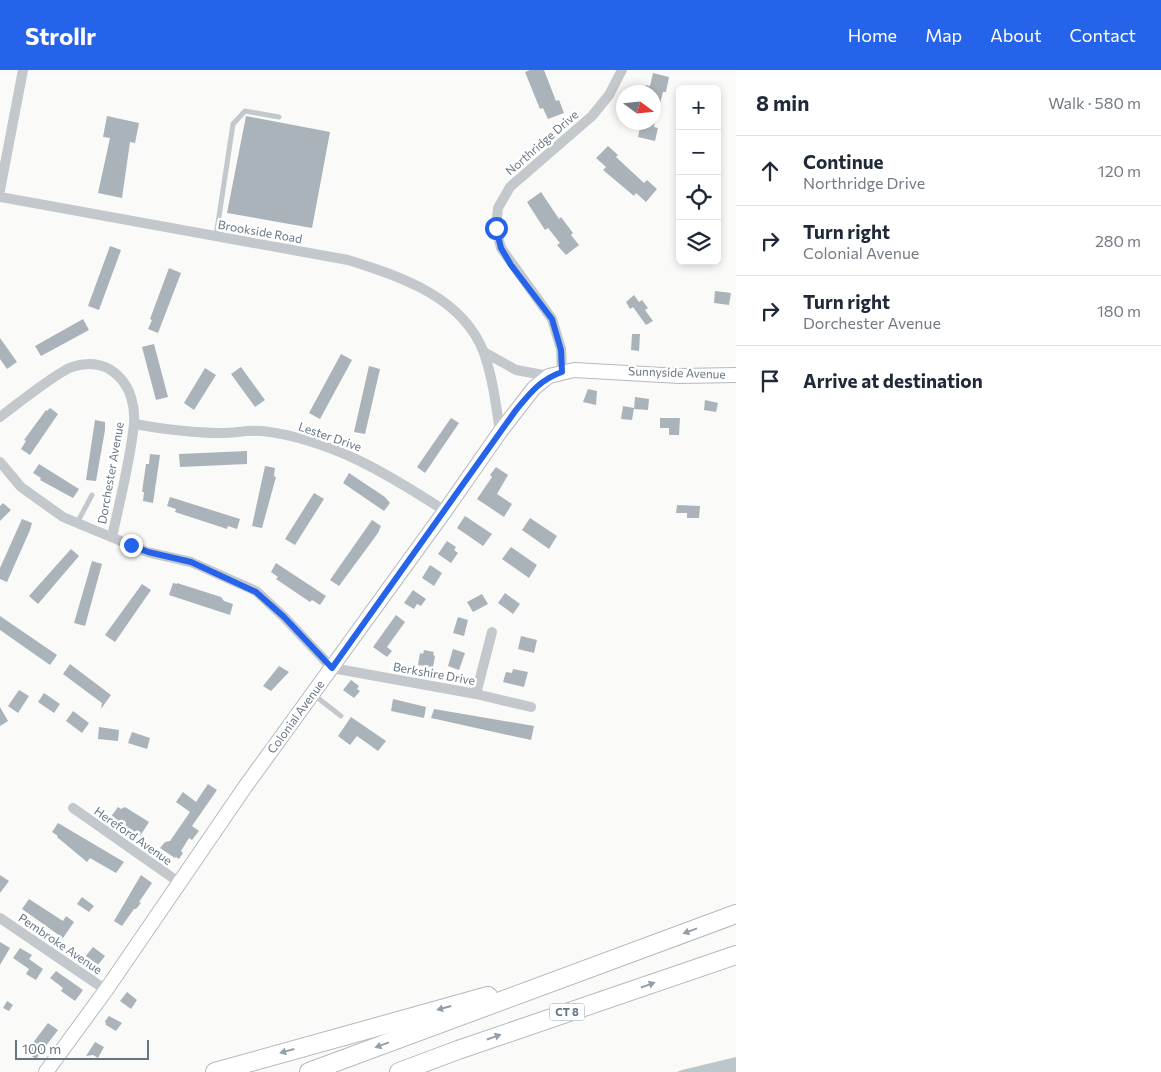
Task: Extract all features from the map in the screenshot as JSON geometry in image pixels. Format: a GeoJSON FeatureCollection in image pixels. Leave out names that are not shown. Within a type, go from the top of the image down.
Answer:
{"type":"FeatureCollection","features":[{"type":"Feature","properties":{"kind":"highway","name":"CT 8"},"geometry":{"type":"LineString","coordinates":[[309,1072],[736,914]]}},
{"type":"Feature","properties":{"kind":"highway"},"geometry":{"type":"LineString","coordinates":[[215,1072],[464,1003],[641,949]]}},
{"type":"Feature","properties":{"kind":"highway","name":"CT 8"},"geometry":{"type":"LineString","coordinates":[[399,1072],[467,1046],[736,955]]}},
{"type":"Feature","properties":{"kind":"street"},"geometry":{"type":"LineString","coordinates":[[0,190],[22,70]]}},
{"type":"Feature","properties":{"kind":"street","name":"Northridge Drive"},"geometry":{"type":"LineString","coordinates":[[556,374],[561,350],[552,319],[501,248],[496,228],[498,208],[510,187],[592,116],[609,95],[622,70]]}},
{"type":"Feature","properties":{"kind":"street","name":"Brookside Road"},"geometry":{"type":"LineString","coordinates":[[0,197],[348,260],[392,273],[427,290],[462,317],[484,352],[494,391],[500,432]]}},
{"type":"Feature","properties":{"kind":"street","name":"Brookside Road"},"geometry":{"type":"LineString","coordinates":[[484,352],[516,370],[556,374]]}},
{"type":"Feature","properties":{"kind":"street","name":"Dorchester Avenue"},"geometry":{"type":"LineString","coordinates":[[0,417],[71,367],[92,363],[118,374],[132,395],[134,424],[112,537]]}},
{"type":"Feature","properties":{"kind":"street","name":"Sunnyside Avenue"},"geometry":{"type":"LineString","coordinates":[[556,374],[588,369],[672,376],[736,375]]}},
{"type":"Feature","properties":{"kind":"street","name":"Colonial Avenue"},"geometry":{"type":"LineString","coordinates":[[46,1072],[106,990],[245,787],[446,510],[500,432],[534,388],[556,374]]}},
{"type":"Feature","properties":{"kind":"street","name":"Lester Drive"},"geometry":{"type":"LineString","coordinates":[[134,424],[172,431],[260,431],[304,438],[348,454],[389,474],[446,510]]}},
{"type":"Feature","properties":{"kind":"street","name":"Dorchester Avenue"},"geometry":{"type":"LineString","coordinates":[[0,462],[21,487],[63,517],[148,552],[191,562],[256,592],[284,617],[332,668]]}},
{"type":"Feature","properties":{"kind":"street"},"geometry":{"type":"LineString","coordinates":[[476,694],[492,632]]}},
{"type":"Feature","properties":{"kind":"street","name":"Berkshire Drive"},"geometry":{"type":"LineString","coordinates":[[332,668],[476,694],[531,707]]}},
{"type":"Feature","properties":{"kind":"street","name":"Hereford Avenue"},"geometry":{"type":"LineString","coordinates":[[73,808],[180,883]]}},
{"type":"Feature","properties":{"kind":"street","name":"Pembroke Avenue"},"geometry":{"type":"LineString","coordinates":[[0,918],[106,990]]}},
{"type":"Feature","properties":{"kind":"lane"},"geometry":{"type":"LineString","coordinates":[[216,236],[233,124],[245,111],[279,117]]}},
{"type":"Feature","properties":{"kind":"lane"},"geometry":{"type":"LineString","coordinates":[[77,523],[92,495]]}},
{"type":"Feature","properties":{"kind":"lane"},"geometry":{"type":"LineString","coordinates":[[313,695],[341,716]]}},
{"type":"Feature","properties":{"kind":"shaded area"},"geometry":{"type":"Polygon","coordinates":[[[736,1057],[736,1072],[677,1072],[682,1070],[736,1057]]]}},
{"type":"Feature","properties":{"kind":"building"},"geometry":{"type":"Polygon","coordinates":[[[544,70],[556,101],[559,100],[564,113],[548,119],[543,108],[540,109],[525,72],[544,70]]]}},
{"type":"Feature","properties":{"kind":"building"},"geometry":{"type":"Polygon","coordinates":[[[653,73],[669,77],[666,92],[663,92],[661,100],[661,85],[650,85],[653,73]]]}},
{"type":"Feature","properties":{"kind":"building"},"geometry":{"type":"Polygon","coordinates":[[[107,116],[139,123],[135,143],[130,142],[122,198],[98,193],[110,138],[103,137],[107,116]]]}},
{"type":"Feature","properties":{"kind":"building"},"geometry":{"type":"Polygon","coordinates":[[[246,116],[330,132],[312,228],[227,213],[246,116]]]}},
{"type":"Feature","properties":{"kind":"building"},"geometry":{"type":"Polygon","coordinates":[[[639,130],[658,130],[655,141],[638,137],[639,130]]]}},
{"type":"Feature","properties":{"kind":"building"},"geometry":{"type":"Polygon","coordinates":[[[608,146],[618,155],[616,157],[644,183],[647,180],[657,189],[646,202],[636,193],[634,196],[603,170],[606,167],[596,158],[608,146]]]}},
{"type":"Feature","properties":{"kind":"building"},"geometry":{"type":"Polygon","coordinates":[[[541,192],[559,219],[561,217],[573,233],[571,235],[579,245],[566,255],[557,245],[560,243],[548,228],[545,230],[527,202],[541,192]]]}},
{"type":"Feature","properties":{"kind":"building"},"geometry":{"type":"Polygon","coordinates":[[[110,246],[121,250],[99,310],[88,306],[110,246]]]}},
{"type":"Feature","properties":{"kind":"building"},"geometry":{"type":"Polygon","coordinates":[[[169,268],[181,273],[158,333],[148,329],[169,268]]]}},
{"type":"Feature","properties":{"kind":"building"},"geometry":{"type":"Polygon","coordinates":[[[715,291],[731,293],[729,305],[714,303],[715,291]]]}},
{"type":"Feature","properties":{"kind":"building"},"geometry":{"type":"Polygon","coordinates":[[[634,295],[639,302],[642,300],[648,308],[645,310],[653,321],[646,325],[633,307],[630,309],[626,302],[634,295]]]}},
{"type":"Feature","properties":{"kind":"building"},"geometry":{"type":"Polygon","coordinates":[[[83,319],[89,330],[41,356],[35,346],[83,319]]]}},
{"type":"Feature","properties":{"kind":"building"},"geometry":{"type":"Polygon","coordinates":[[[632,334],[640,334],[639,351],[631,350],[632,334]]]}},
{"type":"Feature","properties":{"kind":"building"},"geometry":{"type":"Polygon","coordinates":[[[0,338],[17,362],[7,369],[0,359],[0,338]]]}},
{"type":"Feature","properties":{"kind":"building"},"geometry":{"type":"Polygon","coordinates":[[[154,344],[168,397],[156,400],[142,347],[154,344]]]}},
{"type":"Feature","properties":{"kind":"building"},"geometry":{"type":"Polygon","coordinates":[[[341,354],[352,360],[320,419],[309,413],[341,354]]]}},
{"type":"Feature","properties":{"kind":"building"},"geometry":{"type":"Polygon","coordinates":[[[369,366],[380,369],[365,434],[354,432],[369,366]]]}},
{"type":"Feature","properties":{"kind":"building"},"geometry":{"type":"Polygon","coordinates":[[[241,367],[265,400],[255,407],[231,374],[241,367]]]}},
{"type":"Feature","properties":{"kind":"building"},"geometry":{"type":"Polygon","coordinates":[[[205,368],[216,375],[194,410],[184,403],[205,368]]]}},
{"type":"Feature","properties":{"kind":"building"},"geometry":{"type":"Polygon","coordinates":[[[588,389],[597,391],[596,405],[583,402],[588,389]]]}},
{"type":"Feature","properties":{"kind":"building"},"geometry":{"type":"Polygon","coordinates":[[[635,397],[649,399],[648,410],[634,409],[635,397]]]}},
{"type":"Feature","properties":{"kind":"building"},"geometry":{"type":"Polygon","coordinates":[[[705,400],[718,403],[716,412],[704,410],[705,400]]]}},
{"type":"Feature","properties":{"kind":"building"},"geometry":{"type":"Polygon","coordinates":[[[623,406],[634,408],[632,420],[621,419],[623,406]]]}},
{"type":"Feature","properties":{"kind":"building"},"geometry":{"type":"Polygon","coordinates":[[[50,408],[58,414],[30,455],[21,449],[26,441],[24,440],[46,410],[50,408]]]}},
{"type":"Feature","properties":{"kind":"building"},"geometry":{"type":"Polygon","coordinates":[[[451,418],[459,423],[425,473],[417,467],[451,418]]]}},
{"type":"Feature","properties":{"kind":"building"},"geometry":{"type":"Polygon","coordinates":[[[660,418],[680,418],[679,435],[669,435],[669,428],[660,428],[660,418]]]}},
{"type":"Feature","properties":{"kind":"building"},"geometry":{"type":"Polygon","coordinates":[[[95,420],[105,422],[96,481],[86,480],[95,420]]]}},
{"type":"Feature","properties":{"kind":"building"},"geometry":{"type":"Polygon","coordinates":[[[247,451],[247,464],[180,467],[179,454],[247,451]]]}},
{"type":"Feature","properties":{"kind":"building"},"geometry":{"type":"Polygon","coordinates":[[[150,454],[160,455],[153,503],[143,501],[144,492],[142,492],[146,464],[149,464],[150,454]]]}},
{"type":"Feature","properties":{"kind":"building"},"geometry":{"type":"Polygon","coordinates":[[[39,464],[79,489],[73,498],[40,480],[41,478],[33,473],[39,464]]]}},
{"type":"Feature","properties":{"kind":"building"},"geometry":{"type":"Polygon","coordinates":[[[265,466],[275,468],[274,476],[276,477],[262,528],[252,526],[265,466]]]}},
{"type":"Feature","properties":{"kind":"building"},"geometry":{"type":"Polygon","coordinates":[[[496,467],[508,475],[497,494],[512,504],[504,517],[477,499],[492,477],[490,475],[496,467]]]}},
{"type":"Feature","properties":{"kind":"building"},"geometry":{"type":"Polygon","coordinates":[[[349,473],[385,497],[390,503],[384,511],[343,483],[349,473]]]}},
{"type":"Feature","properties":{"kind":"building"},"geometry":{"type":"Polygon","coordinates":[[[314,493],[324,499],[295,545],[285,539],[314,493]]]}},
{"type":"Feature","properties":{"kind":"building"},"geometry":{"type":"Polygon","coordinates":[[[170,497],[240,519],[237,529],[228,526],[227,529],[175,512],[176,509],[167,506],[170,497]]]}},
{"type":"Feature","properties":{"kind":"building"},"geometry":{"type":"Polygon","coordinates":[[[3,503],[11,510],[0,521],[0,506],[3,503]]]}},
{"type":"Feature","properties":{"kind":"building"},"geometry":{"type":"Polygon","coordinates":[[[677,505],[700,506],[699,518],[687,518],[687,513],[676,513],[677,505]]]}},
{"type":"Feature","properties":{"kind":"building"},"geometry":{"type":"Polygon","coordinates":[[[465,516],[492,534],[483,546],[457,528],[465,516]]]}},
{"type":"Feature","properties":{"kind":"building"},"geometry":{"type":"Polygon","coordinates":[[[530,518],[557,536],[549,549],[522,530],[530,518]]]}},
{"type":"Feature","properties":{"kind":"building"},"geometry":{"type":"Polygon","coordinates":[[[22,519],[32,523],[7,582],[0,579],[0,568],[22,519]]]}},
{"type":"Feature","properties":{"kind":"building"},"geometry":{"type":"Polygon","coordinates":[[[372,520],[381,526],[378,533],[339,586],[330,580],[372,520]]]}},
{"type":"Feature","properties":{"kind":"building"},"geometry":{"type":"Polygon","coordinates":[[[447,541],[456,547],[454,550],[458,553],[451,563],[438,554],[447,541]]]}},
{"type":"Feature","properties":{"kind":"building"},"geometry":{"type":"Polygon","coordinates":[[[511,547],[537,565],[529,578],[502,559],[511,547]]]}},
{"type":"Feature","properties":{"kind":"building"},"geometry":{"type":"Polygon","coordinates":[[[71,549],[79,556],[38,604],[29,596],[71,549]]]}},
{"type":"Feature","properties":{"kind":"building"},"geometry":{"type":"Polygon","coordinates":[[[92,561],[102,564],[85,626],[74,623],[92,561]]]}},
{"type":"Feature","properties":{"kind":"building"},"geometry":{"type":"Polygon","coordinates":[[[276,563],[326,596],[320,605],[312,600],[310,602],[276,579],[278,577],[271,572],[276,563]]]}},
{"type":"Feature","properties":{"kind":"building"},"geometry":{"type":"Polygon","coordinates":[[[430,565],[442,573],[434,586],[422,578],[430,565]]]}},
{"type":"Feature","properties":{"kind":"building"},"geometry":{"type":"Polygon","coordinates":[[[173,583],[221,597],[224,601],[233,604],[230,615],[169,595],[173,583]]]}},
{"type":"Feature","properties":{"kind":"building"},"geometry":{"type":"Polygon","coordinates":[[[142,584],[151,590],[115,642],[105,635],[142,584]]]}},
{"type":"Feature","properties":{"kind":"building"},"geometry":{"type":"Polygon","coordinates":[[[413,590],[426,599],[421,606],[417,604],[414,609],[404,603],[413,590]]]}},
{"type":"Feature","properties":{"kind":"building"},"geometry":{"type":"Polygon","coordinates":[[[505,593],[520,604],[513,614],[498,603],[505,593]]]}},
{"type":"Feature","properties":{"kind":"building"},"geometry":{"type":"Polygon","coordinates":[[[482,594],[488,604],[473,612],[467,602],[482,594]]]}},
{"type":"Feature","properties":{"kind":"building"},"geometry":{"type":"Polygon","coordinates":[[[396,615],[405,622],[387,647],[392,651],[387,657],[373,647],[396,615]]]}},
{"type":"Feature","properties":{"kind":"building"},"geometry":{"type":"Polygon","coordinates":[[[0,616],[57,655],[50,665],[0,630],[0,616]]]}},
{"type":"Feature","properties":{"kind":"building"},"geometry":{"type":"Polygon","coordinates":[[[458,617],[468,620],[464,636],[453,633],[458,617]]]}},
{"type":"Feature","properties":{"kind":"building"},"geometry":{"type":"Polygon","coordinates":[[[521,636],[537,640],[534,653],[518,649],[521,636]]]}},
{"type":"Feature","properties":{"kind":"building"},"geometry":{"type":"Polygon","coordinates":[[[453,649],[465,653],[459,670],[448,666],[453,649]]]}},
{"type":"Feature","properties":{"kind":"building"},"geometry":{"type":"Polygon","coordinates":[[[424,650],[434,652],[433,667],[418,665],[420,653],[423,654],[424,650]]]}},
{"type":"Feature","properties":{"kind":"building"},"geometry":{"type":"Polygon","coordinates":[[[70,664],[111,695],[101,709],[102,703],[63,674],[70,664]]]}},
{"type":"Feature","properties":{"kind":"building"},"geometry":{"type":"Polygon","coordinates":[[[279,666],[289,672],[271,691],[263,686],[279,666]]]}},
{"type":"Feature","properties":{"kind":"building"},"geometry":{"type":"Polygon","coordinates":[[[513,669],[528,672],[524,687],[503,682],[506,672],[512,673],[513,669]]]}},
{"type":"Feature","properties":{"kind":"building"},"geometry":{"type":"Polygon","coordinates":[[[351,680],[359,686],[357,689],[360,691],[354,698],[343,690],[351,680]]]}},
{"type":"Feature","properties":{"kind":"building"},"geometry":{"type":"Polygon","coordinates":[[[19,690],[29,696],[18,713],[8,706],[19,690]]]}},
{"type":"Feature","properties":{"kind":"building"},"geometry":{"type":"Polygon","coordinates":[[[44,693],[60,704],[54,713],[38,702],[44,693]]]}},
{"type":"Feature","properties":{"kind":"building"},"geometry":{"type":"Polygon","coordinates":[[[393,699],[426,707],[424,718],[391,711],[393,699]]]}},
{"type":"Feature","properties":{"kind":"building"},"geometry":{"type":"Polygon","coordinates":[[[0,707],[8,721],[0,726],[0,707]]]}},
{"type":"Feature","properties":{"kind":"building"},"geometry":{"type":"Polygon","coordinates":[[[434,709],[534,726],[531,740],[431,718],[434,709]]]}},
{"type":"Feature","properties":{"kind":"building"},"geometry":{"type":"Polygon","coordinates":[[[73,711],[89,723],[82,733],[66,721],[73,711]]]}},
{"type":"Feature","properties":{"kind":"building"},"geometry":{"type":"Polygon","coordinates":[[[351,717],[386,741],[378,751],[357,736],[350,745],[338,736],[351,717]]]}},
{"type":"Feature","properties":{"kind":"building"},"geometry":{"type":"Polygon","coordinates":[[[99,727],[119,730],[118,741],[98,739],[99,727]]]}},
{"type":"Feature","properties":{"kind":"building"},"geometry":{"type":"Polygon","coordinates":[[[132,732],[150,738],[147,749],[128,743],[132,732]]]}},
{"type":"Feature","properties":{"kind":"building"},"geometry":{"type":"Polygon","coordinates":[[[208,784],[217,790],[192,826],[199,831],[192,840],[189,838],[181,851],[183,853],[179,859],[175,858],[160,848],[165,842],[170,841],[190,812],[176,802],[183,792],[196,802],[208,784]]]}},
{"type":"Feature","properties":{"kind":"building"},"geometry":{"type":"Polygon","coordinates":[[[118,807],[121,809],[125,807],[149,822],[140,836],[110,818],[118,807]]]}},
{"type":"Feature","properties":{"kind":"building"},"geometry":{"type":"Polygon","coordinates":[[[58,823],[124,862],[116,873],[90,858],[87,862],[52,832],[58,823]]]}},
{"type":"Feature","properties":{"kind":"building"},"geometry":{"type":"Polygon","coordinates":[[[0,875],[9,881],[0,893],[0,875]]]}},
{"type":"Feature","properties":{"kind":"building"},"geometry":{"type":"Polygon","coordinates":[[[141,875],[152,883],[139,902],[141,903],[134,909],[122,926],[114,921],[141,875]]]}},
{"type":"Feature","properties":{"kind":"building"},"geometry":{"type":"Polygon","coordinates":[[[82,897],[94,906],[89,912],[77,904],[82,897]]]}},
{"type":"Feature","properties":{"kind":"building"},"geometry":{"type":"Polygon","coordinates":[[[29,899],[63,921],[66,916],[74,922],[63,938],[22,909],[29,899]]]}},
{"type":"Feature","properties":{"kind":"building"},"geometry":{"type":"Polygon","coordinates":[[[0,942],[10,948],[0,965],[0,942]]]}},
{"type":"Feature","properties":{"kind":"building"},"geometry":{"type":"Polygon","coordinates":[[[93,947],[105,956],[97,966],[85,957],[93,947]]]}},
{"type":"Feature","properties":{"kind":"building"},"geometry":{"type":"Polygon","coordinates":[[[20,948],[32,955],[29,959],[43,969],[36,980],[26,974],[29,969],[13,958],[20,948]]]}},
{"type":"Feature","properties":{"kind":"building"},"geometry":{"type":"Polygon","coordinates":[[[56,971],[83,990],[75,1001],[61,991],[63,988],[50,978],[56,971]]]}},
{"type":"Feature","properties":{"kind":"building"},"geometry":{"type":"Polygon","coordinates":[[[127,992],[137,1000],[131,1009],[120,1001],[127,992]]]}},
{"type":"Feature","properties":{"kind":"building"},"geometry":{"type":"Polygon","coordinates":[[[7,1001],[13,1005],[9,1011],[3,1008],[7,1001]]]}},
{"type":"Feature","properties":{"kind":"building"},"geometry":{"type":"Polygon","coordinates":[[[109,1016],[122,1023],[116,1031],[106,1025],[105,1021],[109,1016]]]}},
{"type":"Feature","properties":{"kind":"building"},"geometry":{"type":"Polygon","coordinates":[[[48,1023],[58,1030],[36,1059],[26,1052],[48,1023]]]}},
{"type":"Feature","properties":{"kind":"building"},"geometry":{"type":"Polygon","coordinates":[[[95,1042],[104,1047],[98,1058],[93,1055],[86,1056],[95,1042]]]}},
{"type":"Feature","properties":{"kind":"route"},"geometry":{"type":"LineString","coordinates":[[131,545],[148,552],[191,562],[256,592],[284,617],[332,668],[516,410],[534,388],[549,376],[562,372],[561,350],[552,319],[511,265],[501,248],[496,228]]}}]}
